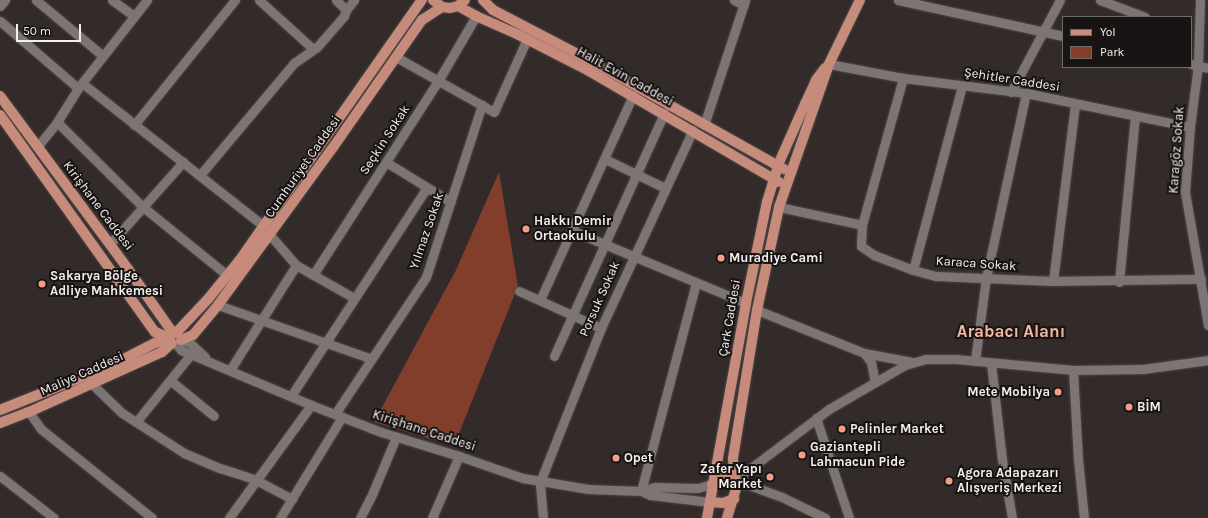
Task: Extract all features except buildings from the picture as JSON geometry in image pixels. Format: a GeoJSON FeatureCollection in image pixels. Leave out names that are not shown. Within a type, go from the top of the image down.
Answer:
{"type":"FeatureCollection","features":[{"type":"Feature","properties":{"kind":"main road","name":"Cumhuriyet Caddesi"},"geometry":{"type":"LineString","coordinates":[[175,339],[227,275],[264,226],[422,0]]}},
{"type":"Feature","properties":{"kind":"main road"},"geometry":{"type":"LineString","coordinates":[[433,0],[442,7],[450,8],[462,3]]}},
{"type":"Feature","properties":{"kind":"main road","name":"Halit Evin Caddesi"},"geometry":{"type":"LineString","coordinates":[[483,0],[493,10],[593,62],[790,172]]}},
{"type":"Feature","properties":{"kind":"main road","name":"Çark Caddesi"},"geometry":{"type":"LineString","coordinates":[[727,518],[734,499],[736,482],[733,458],[756,310],[779,207],[790,172],[824,83],[829,64],[860,0]]}},
{"type":"Feature","properties":{"kind":"main road","name":"Halit Evin Caddesi"},"geometry":{"type":"LineString","coordinates":[[462,3],[476,16],[527,39],[633,95],[786,185]]}},
{"type":"Feature","properties":{"kind":"main road","name":"Cumhuriyet Caddesi"},"geometry":{"type":"LineString","coordinates":[[175,339],[193,335],[218,305],[270,235],[422,20],[442,7]]}},
{"type":"Feature","properties":{"kind":"main road","name":"Çark Caddesi"},"geometry":{"type":"LineString","coordinates":[[707,518],[712,484],[761,227],[778,165],[816,80],[829,64]]}},
{"type":"Feature","properties":{"kind":"main road","name":"Kirişhane Caddesi"},"geometry":{"type":"LineString","coordinates":[[0,96],[110,244],[175,339]]}},
{"type":"Feature","properties":{"kind":"main road","name":"Kirişhane Caddesi"},"geometry":{"type":"LineString","coordinates":[[0,115],[155,332],[175,339]]}},
{"type":"Feature","properties":{"kind":"main road"},"geometry":{"type":"LineString","coordinates":[[696,132],[704,125]]}},
{"type":"Feature","properties":{"kind":"main road","name":"Maliye Caddesi"},"geometry":{"type":"LineString","coordinates":[[0,422],[29,412],[162,352],[175,339]]}},
{"type":"Feature","properties":{"kind":"main road","name":"Maliye Caddesi"},"geometry":{"type":"LineString","coordinates":[[0,410],[110,366],[155,343],[175,339]]}},
{"type":"Feature","properties":{"kind":"main road"},"geometry":{"type":"LineString","coordinates":[[712,484],[723,478],[736,482]]}},
{"type":"Feature","properties":{"kind":"main road"},"geometry":{"type":"LineString","coordinates":[[710,502],[723,503],[734,499]]}},
{"type":"Feature","properties":{"kind":"street"},"geometry":{"type":"LineString","coordinates":[[0,6],[5,0]]}},
{"type":"Feature","properties":{"kind":"street"},"geometry":{"type":"LineString","coordinates":[[36,0],[103,56]]}},
{"type":"Feature","properties":{"kind":"street"},"geometry":{"type":"LineString","coordinates":[[112,0],[134,16]]}},
{"type":"Feature","properties":{"kind":"street"},"geometry":{"type":"LineString","coordinates":[[37,147],[80,86],[146,0]]}},
{"type":"Feature","properties":{"kind":"street"},"geometry":{"type":"LineString","coordinates":[[134,125],[235,0]]}},
{"type":"Feature","properties":{"kind":"street"},"geometry":{"type":"LineString","coordinates":[[259,0],[313,49]]}},
{"type":"Feature","properties":{"kind":"street"},"geometry":{"type":"LineString","coordinates":[[336,0],[346,10]]}},
{"type":"Feature","properties":{"kind":"street"},"geometry":{"type":"LineString","coordinates":[[200,175],[294,63],[313,49],[344,16],[346,10],[354,0]]}},
{"type":"Feature","properties":{"kind":"street"},"geometry":{"type":"LineString","coordinates":[[704,125],[745,2],[734,0]]}},
{"type":"Feature","properties":{"kind":"street"},"geometry":{"type":"LineString","coordinates":[[898,0],[1062,36]]}},
{"type":"Feature","properties":{"kind":"street"},"geometry":{"type":"LineString","coordinates":[[1011,92],[1060,0]]}},
{"type":"Feature","properties":{"kind":"street"},"geometry":{"type":"LineString","coordinates":[[1100,0],[1142,16]]}},
{"type":"Feature","properties":{"kind":"street","name":"Karagöz Sokak"},"geometry":{"type":"LineString","coordinates":[[1200,0],[1195,32],[1185,192],[1208,325]]}},
{"type":"Feature","properties":{"kind":"street","name":"Seçkin Sokak"},"geometry":{"type":"LineString","coordinates":[[312,275],[438,81],[476,16]]}},
{"type":"Feature","properties":{"kind":"street"},"geometry":{"type":"LineString","coordinates":[[0,21],[80,86],[183,162],[264,226]]}},
{"type":"Feature","properties":{"kind":"street"},"geometry":{"type":"LineString","coordinates":[[396,57],[494,112],[527,39]]}},
{"type":"Feature","properties":{"kind":"street","name":"Şehitler Caddesi"},"geometry":{"type":"LineString","coordinates":[[829,64],[903,78],[1026,93],[1190,127]]}},
{"type":"Feature","properties":{"kind":"street"},"geometry":{"type":"LineString","coordinates":[[1194,65],[1208,68]]}},
{"type":"Feature","properties":{"kind":"street"},"geometry":{"type":"LineString","coordinates":[[779,207],[862,225],[903,78]]}},
{"type":"Feature","properties":{"kind":"street"},"geometry":{"type":"LineString","coordinates":[[913,270],[962,86]]}},
{"type":"Feature","properties":{"kind":"street"},"geometry":{"type":"LineString","coordinates":[[975,361],[986,278],[1026,93]]}},
{"type":"Feature","properties":{"kind":"street"},"geometry":{"type":"LineString","coordinates":[[540,300],[573,231],[633,95]]}},
{"type":"Feature","properties":{"kind":"street"},"geometry":{"type":"LineString","coordinates":[[1053,281],[1075,104]]}},
{"type":"Feature","properties":{"kind":"street","name":"Yılmaz Sokak"},"geometry":{"type":"LineString","coordinates":[[280,518],[338,415],[372,359],[426,277],[482,105]]}},
{"type":"Feature","properties":{"kind":"street"},"geometry":{"type":"LineString","coordinates":[[554,356],[664,113]]}},
{"type":"Feature","properties":{"kind":"street"},"geometry":{"type":"LineString","coordinates":[[1119,282],[1135,116]]}},
{"type":"Feature","properties":{"kind":"street"},"geometry":{"type":"LineString","coordinates":[[56,122],[143,207],[227,275]]}},
{"type":"Feature","properties":{"kind":"street","name":"Porsuk Sokak"},"geometry":{"type":"LineString","coordinates":[[540,482],[601,328],[666,188],[696,132]]}},
{"type":"Feature","properties":{"kind":"street"},"geometry":{"type":"LineString","coordinates":[[605,159],[666,188]]}},
{"type":"Feature","properties":{"kind":"street"},"geometry":{"type":"LineString","coordinates":[[110,244],[183,162]]}},
{"type":"Feature","properties":{"kind":"street"},"geometry":{"type":"LineString","coordinates":[[386,162],[450,202]]}},
{"type":"Feature","properties":{"kind":"street"},"geometry":{"type":"LineString","coordinates":[[290,396],[427,187]]}},
{"type":"Feature","properties":{"kind":"street","name":"Karaca Sokak"},"geometry":{"type":"LineString","coordinates":[[862,225],[860,246],[874,256],[913,270],[936,276],[1119,282],[1201,279]]}},
{"type":"Feature","properties":{"kind":"street"},"geometry":{"type":"LineString","coordinates":[[573,231],[633,258],[746,303]]}},
{"type":"Feature","properties":{"kind":"street"},"geometry":{"type":"LineString","coordinates":[[270,235],[296,265],[354,298]]}},
{"type":"Feature","properties":{"kind":"street"},"geometry":{"type":"LineString","coordinates":[[230,370],[296,265]]}},
{"type":"Feature","properties":{"kind":"street"},"geometry":{"type":"LineString","coordinates":[[641,491],[696,283]]}},
{"type":"Feature","properties":{"kind":"street"},"geometry":{"type":"LineString","coordinates":[[519,291],[601,328]]}},
{"type":"Feature","properties":{"kind":"street"},"geometry":{"type":"LineString","coordinates":[[218,305],[372,359]]}},
{"type":"Feature","properties":{"kind":"street"},"geometry":{"type":"LineString","coordinates":[[756,310],[864,353],[913,362]]}},
{"type":"Feature","properties":{"kind":"street","name":"Kirişhane Caddesi"},"geometry":{"type":"LineString","coordinates":[[175,339],[181,350],[208,360],[311,405],[396,437],[459,456],[523,478],[588,489],[641,491],[655,487],[698,488],[712,484]]}},
{"type":"Feature","properties":{"kind":"street","name":"Kirişhane Caddesi"},"geometry":{"type":"LineString","coordinates":[[175,339],[189,342],[208,360]]}},
{"type":"Feature","properties":{"kind":"street"},"geometry":{"type":"LineString","coordinates":[[864,353],[871,362],[875,382]]}},
{"type":"Feature","properties":{"kind":"street"},"geometry":{"type":"LineString","coordinates":[[136,422],[171,381],[191,354]]}},
{"type":"Feature","properties":{"kind":"street"},"geometry":{"type":"LineString","coordinates":[[736,482],[816,418],[875,382],[913,362],[926,359],[975,361],[1073,370],[1143,369],[1208,360]]}},
{"type":"Feature","properties":{"kind":"street"},"geometry":{"type":"LineString","coordinates":[[991,363],[1002,459],[1012,518]]}},
{"type":"Feature","properties":{"kind":"street"},"geometry":{"type":"LineString","coordinates":[[1073,370],[1078,459],[1084,518]]}},
{"type":"Feature","properties":{"kind":"street"},"geometry":{"type":"LineString","coordinates":[[171,381],[214,416]]}},
{"type":"Feature","properties":{"kind":"street"},"geometry":{"type":"LineString","coordinates":[[92,384],[122,412],[184,453],[220,468],[256,480],[292,499]]}},
{"type":"Feature","properties":{"kind":"street"},"geometry":{"type":"LineString","coordinates":[[229,518],[311,405]]}},
{"type":"Feature","properties":{"kind":"street"},"geometry":{"type":"LineString","coordinates":[[29,412],[41,429],[152,518]]}},
{"type":"Feature","properties":{"kind":"street"},"geometry":{"type":"LineString","coordinates":[[816,418],[849,518]]}},
{"type":"Feature","properties":{"kind":"street"},"geometry":{"type":"LineString","coordinates":[[360,518],[374,492],[396,437]]}},
{"type":"Feature","properties":{"kind":"street"},"geometry":{"type":"LineString","coordinates":[[432,518],[459,456]]}},
{"type":"Feature","properties":{"kind":"street"},"geometry":{"type":"LineString","coordinates":[[0,476],[54,518]]}},
{"type":"Feature","properties":{"kind":"street"},"geometry":{"type":"LineString","coordinates":[[540,482],[543,518]]}},
{"type":"Feature","properties":{"kind":"street"},"geometry":{"type":"LineString","coordinates":[[736,482],[749,485],[784,498],[825,518]]}},
{"type":"Feature","properties":{"kind":"street","name":"Kirişhane Caddesi"},"geometry":{"type":"LineString","coordinates":[[641,491],[650,495],[710,502]]}},
{"type":"Feature","properties":{"kind":"green space"},"geometry":{"type":"Polygon","coordinates":[[[499,172],[518,286],[454,446],[374,422],[456,270],[499,172]]]}},
{"type":"Feature","properties":{"kind":"place","name":"Hakkı Demir Ortaokulu"},"geometry":{"type":"Point","coordinates":[526,229]}},
{"type":"Feature","properties":{"kind":"place","name":"Muradiye Cami"},"geometry":{"type":"Point","coordinates":[721,258]}},
{"type":"Feature","properties":{"kind":"place","name":"Sakarya Bölge Adliye Mahkemesi"},"geometry":{"type":"Point","coordinates":[42,284]}},
{"type":"Feature","properties":{"kind":"place","name":"Mete Mobilya"},"geometry":{"type":"Point","coordinates":[1058,392]}},
{"type":"Feature","properties":{"kind":"place","name":"BİM"},"geometry":{"type":"Point","coordinates":[1129,407]}},
{"type":"Feature","properties":{"kind":"place","name":"Pelinler Market"},"geometry":{"type":"Point","coordinates":[842,429]}},
{"type":"Feature","properties":{"kind":"place","name":"Gaziantepli Lahmacun Pide"},"geometry":{"type":"Point","coordinates":[802,455]}},
{"type":"Feature","properties":{"kind":"place","name":"Opet"},"geometry":{"type":"Point","coordinates":[616,458]}},
{"type":"Feature","properties":{"kind":"place","name":"Zafer Yapı Market"},"geometry":{"type":"Point","coordinates":[770,477]}},
{"type":"Feature","properties":{"kind":"place","name":"Agora Adapazarı Alışveriş Merkezi"},"geometry":{"type":"Point","coordinates":[949,481]}},
{"type":"Feature","properties":{"kind":"district","name":"Arabacı Alanı"},"geometry":{"type":"Point","coordinates":[1011,332]}}]}
